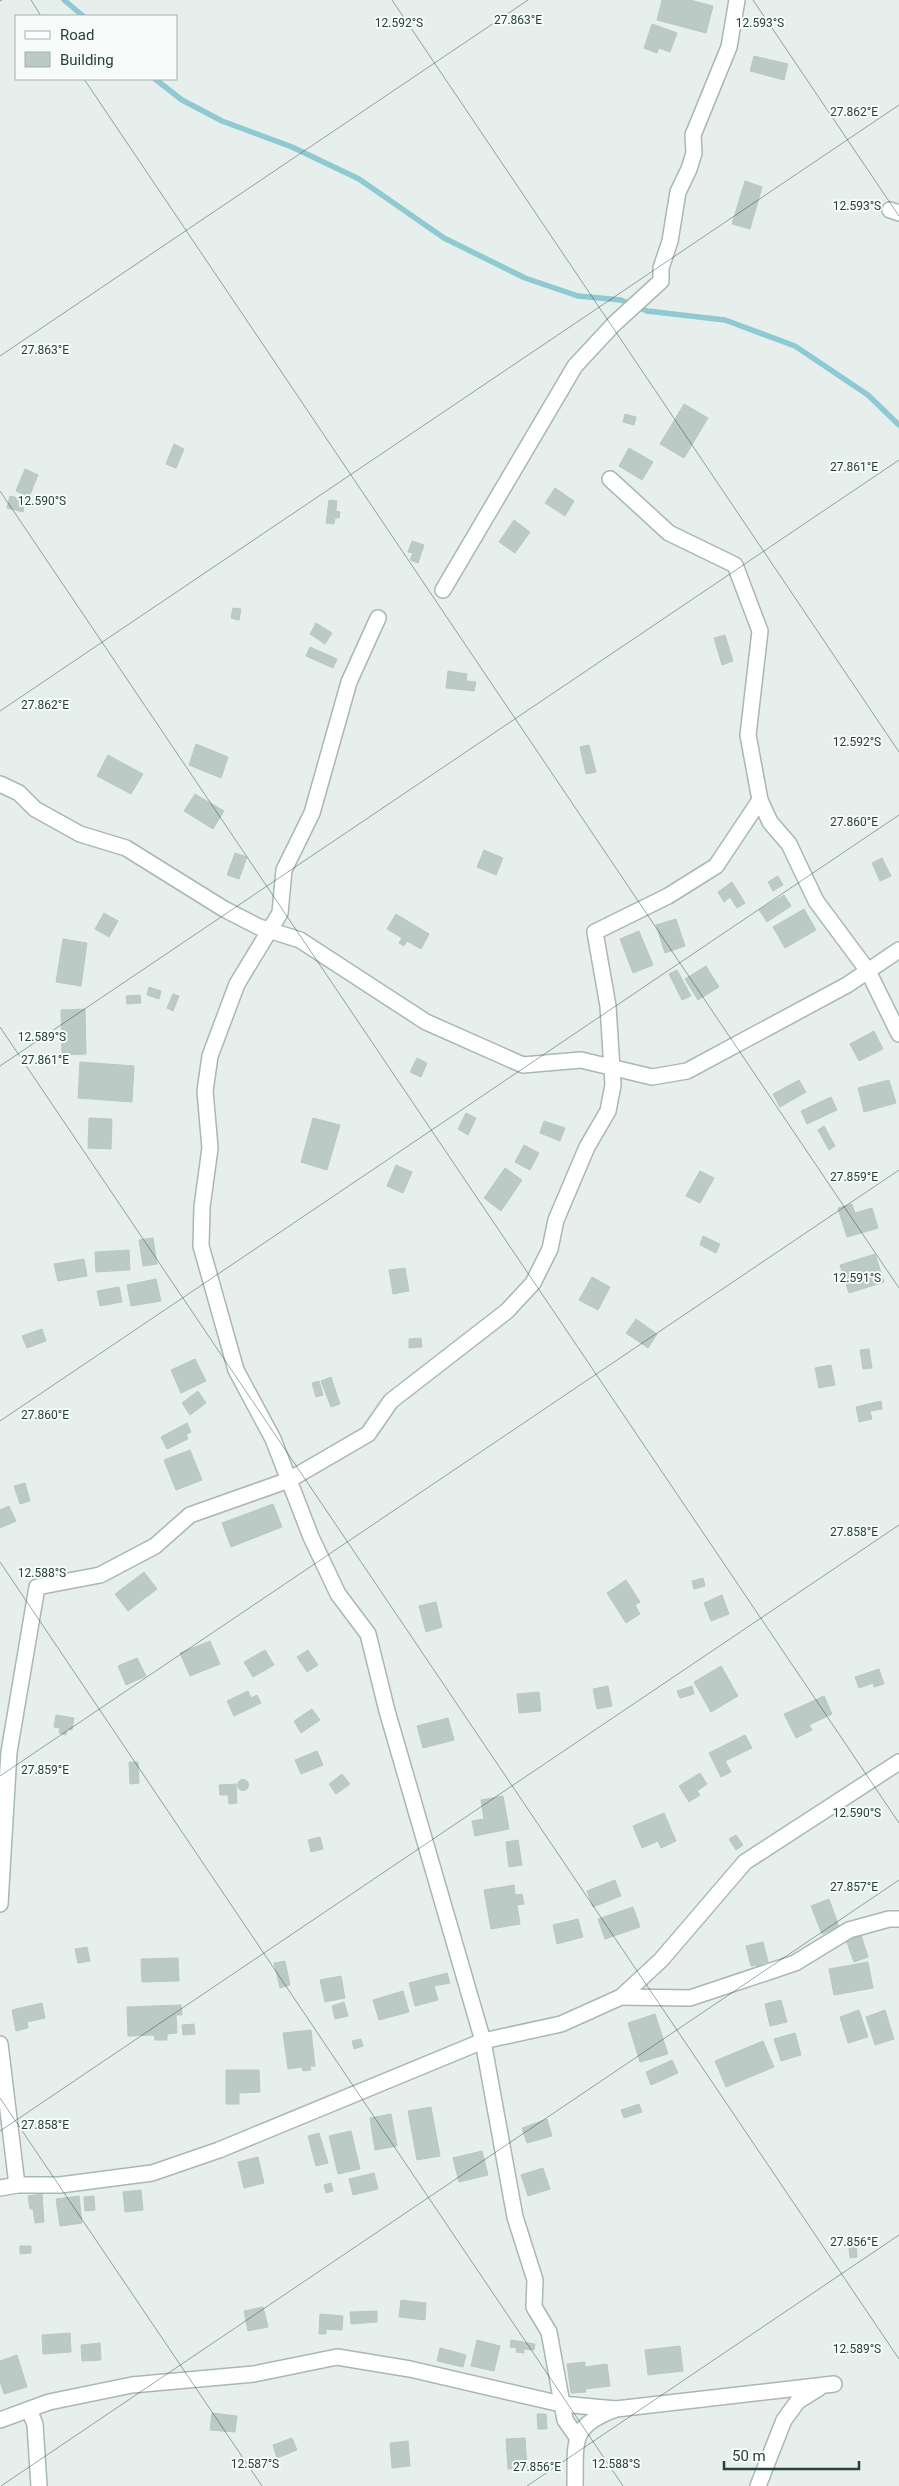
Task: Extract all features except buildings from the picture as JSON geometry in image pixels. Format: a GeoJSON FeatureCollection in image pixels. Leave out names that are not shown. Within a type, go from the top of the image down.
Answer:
{"type":"FeatureCollection","features":[{"type":"Feature","properties":{"kind":"street"},"geometry":{"type":"LineString","coordinates":[[443,590],[575,366],[614,324],[661,281],[678,192],[694,153],[692,135],[729,47],[737,0]]}},
{"type":"Feature","properties":{"kind":"street"},"geometry":{"type":"LineString","coordinates":[[610,479],[669,533],[735,565],[760,631],[748,735],[760,800],[770,822],[788,844],[816,900],[868,971],[899,1034]]}},
{"type":"Feature","properties":{"kind":"street"},"geometry":{"type":"LineString","coordinates":[[378,618],[349,682],[312,813],[284,870],[280,913],[237,984],[210,1056],[205,1091],[210,1148],[202,1207],[201,1246],[236,1370],[273,1439],[311,1537],[338,1594],[368,1634],[387,1711],[483,2041],[515,2217],[535,2280],[534,2307],[549,2332],[565,2420],[577,2437]]}},
{"type":"Feature","properties":{"kind":"street"},"geometry":{"type":"LineString","coordinates":[[0,784],[19,793],[35,809],[80,834],[126,848],[224,908],[270,930],[300,940],[426,1022],[523,1065],[581,1060],[652,1076],[687,1071],[750,1039],[868,971],[899,950]]}},
{"type":"Feature","properties":{"kind":"street"},"geometry":{"type":"LineString","coordinates":[[0,1904],[9,1752],[38,1587],[100,1575],[155,1546],[190,1515],[289,1480],[368,1434],[391,1401],[507,1312],[533,1282],[550,1249],[556,1220],[587,1147],[608,1111],[613,1085],[608,1006],[596,932],[668,896],[716,866],[760,800]]}},
{"type":"Feature","properties":{"kind":"street"},"geometry":{"type":"LineString","coordinates":[[0,2188],[17,2185],[60,2185],[152,2173],[219,2150],[483,2041],[561,2024],[621,1997],[661,1960],[745,1862],[899,1762]]}},
{"type":"Feature","properties":{"kind":"street"},"geometry":{"type":"LineString","coordinates":[[621,1997],[690,1998],[795,1963],[849,1930],[889,1919],[899,1919]]}},
{"type":"Feature","properties":{"kind":"street"},"geometry":{"type":"LineString","coordinates":[[0,2044],[17,2185]]}},
{"type":"Feature","properties":{"kind":"street"},"geometry":{"type":"LineString","coordinates":[[0,2420],[49,2402],[132,2385],[254,2374],[337,2357],[410,2369],[562,2404],[616,2409],[829,2384],[798,2401],[784,2420],[758,2486]]}},
{"type":"Feature","properties":{"kind":"street"},"geometry":{"type":"LineString","coordinates":[[575,2486],[577,2437],[586,2424],[599,2415],[616,2409]]}},
{"type":"Feature","properties":{"kind":"street"},"geometry":{"type":"LineString","coordinates":[[29,2410],[35,2424],[39,2486]]}},
{"type":"Feature","properties":{"kind":"waterway"},"geometry":{"type":"LineString","coordinates":[[64,0],[82,15]]}},
{"type":"Feature","properties":{"kind":"waterway"},"geometry":{"type":"LineString","coordinates":[[156,80],[182,100],[222,121],[292,147],[359,179],[444,238],[525,278],[578,296],[621,300],[647,311],[725,320],[795,346],[868,395],[899,425]]}}]}
